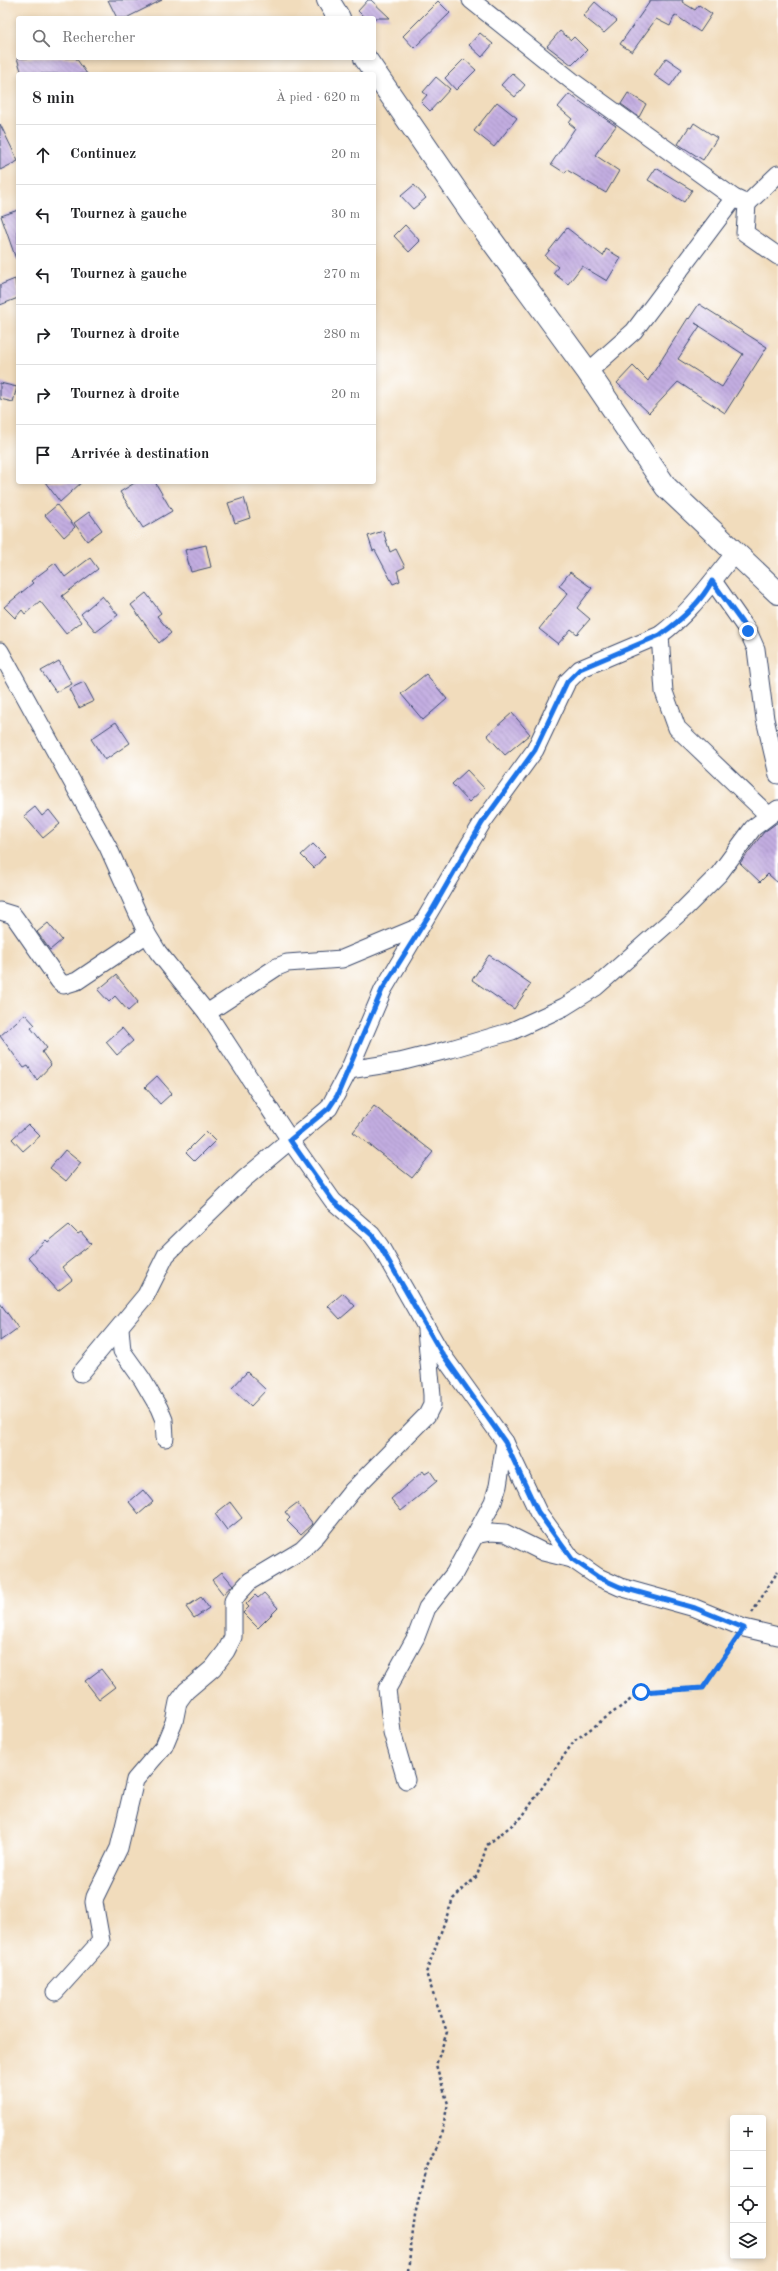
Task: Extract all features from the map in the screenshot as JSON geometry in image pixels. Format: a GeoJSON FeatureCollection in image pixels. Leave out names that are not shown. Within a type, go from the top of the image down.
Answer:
{"type":"FeatureCollection","features":[{"type":"Feature","properties":{"kind":"main road"},"geometry":{"type":"LineString","coordinates":[[328,0],[339,16]]}},
{"type":"Feature","properties":{"kind":"main road"},"geometry":{"type":"LineString","coordinates":[[366,60],[375,72]]}},
{"type":"Feature","properties":{"kind":"main road"},"geometry":{"type":"LineString","coordinates":[[376,74],[471,212],[588,372],[666,486],[778,593]]}},
{"type":"Feature","properties":{"kind":"street"},"geometry":{"type":"LineString","coordinates":[[471,0],[572,81],[740,201],[745,233],[778,256]]}},
{"type":"Feature","properties":{"kind":"street"},"geometry":{"type":"LineString","coordinates":[[588,372],[634,331],[740,201],[778,174]]}},
{"type":"Feature","properties":{"kind":"street"},"geometry":{"type":"LineString","coordinates":[[81,1373],[146,1295],[166,1255],[244,1179],[329,1108],[349,1070],[382,990],[482,823],[535,750],[567,682],[580,669],[660,635],[671,627],[706,592],[712,581],[735,553]]}},
{"type":"Feature","properties":{"kind":"street"},"geometry":{"type":"LineString","coordinates":[[712,581],[748,631],[756,649],[765,718],[778,775]]}},
{"type":"Feature","properties":{"kind":"street"},"geometry":{"type":"LineString","coordinates":[[349,1070],[400,1062],[451,1049],[512,1031],[564,1007],[596,987],[684,909],[719,874],[754,828],[773,812],[677,728],[664,692],[660,635]]}},
{"type":"Feature","properties":{"kind":"street"},"geometry":{"type":"LineString","coordinates":[[0,652],[108,847],[147,934],[169,968],[207,1013],[290,1140],[333,1201],[372,1235],[380,1246],[446,1359],[505,1442],[538,1512],[572,1559],[598,1577],[620,1587],[695,1608],[744,1628],[778,1636]]}},
{"type":"Feature","properties":{"kind":"street"},"geometry":{"type":"LineString","coordinates":[[0,911],[13,916],[59,981],[64,985],[76,981],[147,934]]}},
{"type":"Feature","properties":{"kind":"street"},"geometry":{"type":"LineString","coordinates":[[207,1013],[277,967],[287,963],[342,959],[421,926]]}},
{"type":"Feature","properties":{"kind":"street"},"geometry":{"type":"LineString","coordinates":[[55,1992],[101,1941],[94,1902],[95,1897],[119,1848],[136,1780],[164,1746],[174,1722],[178,1702],[186,1692],[213,1668],[226,1651],[233,1637],[234,1601],[238,1594],[250,1581],[302,1550],[317,1535],[352,1491],[427,1415],[432,1406],[432,1395],[426,1325]]}},
{"type":"Feature","properties":{"kind":"street"},"geometry":{"type":"LineString","coordinates":[[120,1328],[122,1351],[142,1378],[159,1408],[164,1420],[165,1438]]}},
{"type":"Feature","properties":{"kind":"street"},"geometry":{"type":"LineString","coordinates":[[406,1780],[392,1732],[387,1690],[416,1637],[427,1608],[454,1574],[493,1502],[498,1486],[505,1442]]}},
{"type":"Feature","properties":{"kind":"street"},"geometry":{"type":"LineString","coordinates":[[474,1535],[491,1532],[505,1534],[543,1552],[572,1559]]}},
{"type":"Feature","properties":{"kind":"path"},"geometry":{"type":"LineString","coordinates":[[408,2271],[415,2215],[426,2167],[438,2147],[448,2104],[436,2065],[447,2032],[426,1973],[453,1899],[477,1876],[487,1846],[522,1817],[574,1741],[641,1692],[703,1688],[744,1628],[778,1571]]}},
{"type":"Feature","properties":{"kind":"building"},"geometry":{"type":"Polygon","coordinates":[[[108,0],[162,0],[130,16],[116,16],[108,0]]]}},
{"type":"Feature","properties":{"kind":"building"},"geometry":{"type":"Polygon","coordinates":[[[368,0],[371,0],[390,18],[363,16],[358,11],[368,0]]]}},
{"type":"Feature","properties":{"kind":"building"},"geometry":{"type":"Polygon","coordinates":[[[651,0],[683,0],[682,2],[695,10],[699,5],[712,14],[700,32],[675,15],[670,26],[656,19],[632,52],[620,44],[651,0]]]}},
{"type":"Feature","properties":{"kind":"building"},"geometry":{"type":"Polygon","coordinates":[[[438,1],[450,13],[414,48],[403,36],[438,1]]]}},
{"type":"Feature","properties":{"kind":"building"},"geometry":{"type":"Polygon","coordinates":[[[595,2],[617,21],[604,33],[583,16],[595,2]]]}},
{"type":"Feature","properties":{"kind":"building"},"geometry":{"type":"Polygon","coordinates":[[[560,31],[571,40],[574,37],[587,50],[572,65],[547,46],[560,31]]]}},
{"type":"Feature","properties":{"kind":"building"},"geometry":{"type":"Polygon","coordinates":[[[480,33],[493,44],[482,57],[469,45],[480,33]]]}},
{"type":"Feature","properties":{"kind":"building"},"geometry":{"type":"Polygon","coordinates":[[[666,58],[682,69],[670,86],[654,75],[666,58]]]}},
{"type":"Feature","properties":{"kind":"building"},"geometry":{"type":"Polygon","coordinates":[[[464,59],[476,70],[456,90],[445,78],[464,59]]]}},
{"type":"Feature","properties":{"kind":"building"},"geometry":{"type":"Polygon","coordinates":[[[18,60],[77,60],[86,72],[21,72],[18,60]]]}},
{"type":"Feature","properties":{"kind":"building"},"geometry":{"type":"Polygon","coordinates":[[[512,73],[525,85],[515,97],[501,85],[512,73]]]}},
{"type":"Feature","properties":{"kind":"building"},"geometry":{"type":"Polygon","coordinates":[[[436,77],[450,89],[430,111],[421,102],[427,95],[423,92],[436,77]]]}},
{"type":"Feature","properties":{"kind":"building"},"geometry":{"type":"Polygon","coordinates":[[[628,93],[646,104],[639,117],[621,104],[628,93]]]}},
{"type":"Feature","properties":{"kind":"building"},"geometry":{"type":"Polygon","coordinates":[[[569,94],[616,126],[595,155],[619,171],[606,193],[567,170],[565,173],[551,164],[575,128],[569,123],[572,119],[558,107],[569,94]]]}},
{"type":"Feature","properties":{"kind":"building"},"geometry":{"type":"Polygon","coordinates":[[[497,102],[517,118],[494,147],[474,131],[497,102]]]}},
{"type":"Feature","properties":{"kind":"building"},"geometry":{"type":"Polygon","coordinates":[[[694,123],[717,138],[703,160],[678,144],[689,127],[691,128],[694,123]]]}},
{"type":"Feature","properties":{"kind":"building"},"geometry":{"type":"Polygon","coordinates":[[[0,124],[16,157],[16,162],[0,170],[0,124]]]}},
{"type":"Feature","properties":{"kind":"building"},"geometry":{"type":"Polygon","coordinates":[[[656,168],[692,190],[684,202],[648,180],[656,168]]]}},
{"type":"Feature","properties":{"kind":"building"},"geometry":{"type":"Polygon","coordinates":[[[414,185],[426,198],[413,209],[401,196],[414,185]]]}},
{"type":"Feature","properties":{"kind":"building"},"geometry":{"type":"Polygon","coordinates":[[[16,211],[16,259],[1,216],[16,211]]]}},
{"type":"Feature","properties":{"kind":"building"},"geometry":{"type":"Polygon","coordinates":[[[405,225],[420,241],[409,252],[394,236],[405,225]]]}},
{"type":"Feature","properties":{"kind":"building"},"geometry":{"type":"Polygon","coordinates":[[[567,228],[603,256],[606,249],[621,258],[607,281],[582,266],[568,284],[553,273],[558,267],[545,256],[567,228]]]}},
{"type":"Feature","properties":{"kind":"building"},"geometry":{"type":"Polygon","coordinates":[[[15,279],[16,299],[0,305],[0,285],[15,279]]]}},
{"type":"Feature","properties":{"kind":"building"},"geometry":{"type":"Polygon","coordinates":[[[699,304],[767,347],[725,413],[678,382],[649,413],[617,383],[633,366],[648,381],[688,318],[689,319],[699,304]],[[700,326],[678,359],[722,387],[743,354],[700,326]]]}},
{"type":"Feature","properties":{"kind":"building"},"geometry":{"type":"Polygon","coordinates":[[[0,383],[16,387],[13,402],[0,399],[0,383]]]}},
{"type":"Feature","properties":{"kind":"building"},"geometry":{"type":"Polygon","coordinates":[[[46,484],[80,484],[60,502],[46,484]]]}},
{"type":"Feature","properties":{"kind":"building"},"geometry":{"type":"Polygon","coordinates":[[[133,484],[156,484],[172,511],[143,528],[120,492],[133,484]]]}},
{"type":"Feature","properties":{"kind":"building"},"geometry":{"type":"Polygon","coordinates":[[[244,498],[250,518],[235,523],[228,503],[244,498]]]}},
{"type":"Feature","properties":{"kind":"building"},"geometry":{"type":"Polygon","coordinates":[[[57,505],[75,527],[64,537],[45,515],[57,505]]]}},
{"type":"Feature","properties":{"kind":"building"},"geometry":{"type":"Polygon","coordinates":[[[89,512],[102,530],[87,541],[74,523],[89,512]]]}},
{"type":"Feature","properties":{"kind":"building"},"geometry":{"type":"Polygon","coordinates":[[[383,531],[390,552],[396,549],[405,567],[397,571],[400,581],[393,584],[375,550],[373,551],[368,536],[383,531]]]}},
{"type":"Feature","properties":{"kind":"building"},"geometry":{"type":"Polygon","coordinates":[[[206,545],[211,567],[191,572],[185,550],[206,545]]]}},
{"type":"Feature","properties":{"kind":"building"},"geometry":{"type":"Polygon","coordinates":[[[90,558],[98,569],[62,596],[81,622],[66,634],[40,601],[25,614],[22,610],[15,618],[4,607],[33,583],[31,581],[55,563],[65,577],[90,558]]]}},
{"type":"Feature","properties":{"kind":"building"},"geometry":{"type":"Polygon","coordinates":[[[570,572],[592,588],[577,608],[590,619],[577,634],[571,629],[558,644],[539,629],[568,593],[559,586],[570,572]]]}},
{"type":"Feature","properties":{"kind":"building"},"geometry":{"type":"Polygon","coordinates":[[[146,593],[161,613],[157,616],[171,633],[159,643],[131,605],[146,593]]]}},
{"type":"Feature","properties":{"kind":"building"},"geometry":{"type":"Polygon","coordinates":[[[102,596],[118,615],[96,632],[81,614],[102,596]]]}},
{"type":"Feature","properties":{"kind":"building"},"geometry":{"type":"Polygon","coordinates":[[[59,661],[72,684],[56,692],[41,671],[59,661]]]}},
{"type":"Feature","properties":{"kind":"building"},"geometry":{"type":"Polygon","coordinates":[[[426,674],[447,699],[423,720],[401,694],[426,674]]]}},
{"type":"Feature","properties":{"kind":"building"},"geometry":{"type":"Polygon","coordinates":[[[84,682],[94,701],[79,708],[69,689],[84,682]]]}},
{"type":"Feature","properties":{"kind":"building"},"geometry":{"type":"Polygon","coordinates":[[[512,713],[530,734],[505,755],[487,735],[512,713]]]}},
{"type":"Feature","properties":{"kind":"building"},"geometry":{"type":"Polygon","coordinates":[[[116,722],[130,743],[105,760],[91,739],[116,722]]]}},
{"type":"Feature","properties":{"kind":"building"},"geometry":{"type":"Polygon","coordinates":[[[467,770],[484,788],[469,802],[452,784],[467,770]]]}},
{"type":"Feature","properties":{"kind":"building"},"geometry":{"type":"Polygon","coordinates":[[[35,807],[42,816],[49,810],[60,824],[43,838],[24,816],[35,807]]]}},
{"type":"Feature","properties":{"kind":"building"},"geometry":{"type":"Polygon","coordinates":[[[778,822],[778,883],[768,874],[760,882],[740,863],[764,832],[778,822]]]}},
{"type":"Feature","properties":{"kind":"building"},"geometry":{"type":"Polygon","coordinates":[[[313,844],[325,856],[314,868],[301,855],[313,844]]]}},
{"type":"Feature","properties":{"kind":"building"},"geometry":{"type":"Polygon","coordinates":[[[48,923],[62,940],[50,950],[37,932],[48,923]]]}},
{"type":"Feature","properties":{"kind":"building"},"geometry":{"type":"Polygon","coordinates":[[[489,955],[531,984],[514,1009],[472,980],[489,955]]]}},
{"type":"Feature","properties":{"kind":"building"},"geometry":{"type":"Polygon","coordinates":[[[116,975],[138,1002],[128,1011],[115,996],[109,1002],[98,990],[116,975]]]}},
{"type":"Feature","properties":{"kind":"building"},"geometry":{"type":"Polygon","coordinates":[[[25,1014],[35,1025],[31,1028],[47,1048],[42,1052],[51,1065],[37,1080],[28,1066],[24,1068],[0,1036],[25,1014]]]}},
{"type":"Feature","properties":{"kind":"building"},"geometry":{"type":"Polygon","coordinates":[[[122,1028],[133,1041],[117,1055],[106,1042],[122,1028]]]}},
{"type":"Feature","properties":{"kind":"building"},"geometry":{"type":"Polygon","coordinates":[[[157,1076],[172,1093],[160,1104],[145,1087],[157,1076]]]}},
{"type":"Feature","properties":{"kind":"building"},"geometry":{"type":"Polygon","coordinates":[[[374,1106],[433,1152],[412,1178],[353,1132],[374,1106]]]}},
{"type":"Feature","properties":{"kind":"building"},"geometry":{"type":"Polygon","coordinates":[[[28,1124],[40,1136],[23,1151],[12,1139],[28,1124]]]}},
{"type":"Feature","properties":{"kind":"building"},"geometry":{"type":"Polygon","coordinates":[[[206,1132],[215,1141],[195,1161],[186,1152],[206,1132]]]}},
{"type":"Feature","properties":{"kind":"building"},"geometry":{"type":"Polygon","coordinates":[[[65,1150],[81,1163],[66,1181],[50,1168],[65,1150]]]}},
{"type":"Feature","properties":{"kind":"building"},"geometry":{"type":"Polygon","coordinates":[[[69,1225],[78,1234],[81,1232],[91,1244],[62,1267],[72,1280],[58,1291],[28,1257],[46,1240],[48,1242],[69,1225]]]}},
{"type":"Feature","properties":{"kind":"building"},"geometry":{"type":"Polygon","coordinates":[[[343,1293],[355,1306],[340,1319],[328,1306],[343,1293]]]}},
{"type":"Feature","properties":{"kind":"building"},"geometry":{"type":"Polygon","coordinates":[[[0,1303],[18,1328],[0,1341],[0,1303]]]}},
{"type":"Feature","properties":{"kind":"building"},"geometry":{"type":"Polygon","coordinates":[[[247,1372],[266,1390],[251,1406],[232,1388],[247,1372]]]}},
{"type":"Feature","properties":{"kind":"building"},"geometry":{"type":"Polygon","coordinates":[[[423,1471],[425,1474],[430,1471],[437,1481],[401,1511],[391,1499],[423,1471]]]}},
{"type":"Feature","properties":{"kind":"building"},"geometry":{"type":"Polygon","coordinates":[[[143,1490],[153,1502],[139,1514],[129,1502],[143,1490]]]}},
{"type":"Feature","properties":{"kind":"building"},"geometry":{"type":"Polygon","coordinates":[[[230,1502],[242,1518],[227,1530],[215,1514],[230,1502]]]}},
{"type":"Feature","properties":{"kind":"building"},"geometry":{"type":"Polygon","coordinates":[[[297,1503],[313,1524],[301,1535],[287,1521],[290,1518],[285,1512],[297,1503]]]}},
{"type":"Feature","properties":{"kind":"building"},"geometry":{"type":"Polygon","coordinates":[[[222,1572],[233,1585],[223,1594],[212,1580],[222,1572]]]}},
{"type":"Feature","properties":{"kind":"building"},"geometry":{"type":"Polygon","coordinates":[[[264,1593],[278,1608],[258,1628],[243,1613],[249,1607],[246,1604],[255,1595],[258,1598],[264,1593]]]}},
{"type":"Feature","properties":{"kind":"building"},"geometry":{"type":"Polygon","coordinates":[[[201,1597],[209,1608],[194,1618],[186,1607],[201,1597]]]}},
{"type":"Feature","properties":{"kind":"building"},"geometry":{"type":"Polygon","coordinates":[[[101,1669],[115,1687],[99,1699],[85,1681],[101,1669]]]}},
{"type":"Feature","properties":{"kind":"route"},"geometry":{"type":"LineString","coordinates":[[641,1692],[703,1688],[744,1628],[695,1608],[620,1587],[598,1577],[572,1559],[538,1512],[505,1442],[491,1425],[441,1352],[380,1246],[372,1235],[333,1201],[290,1140],[329,1108],[337,1096],[382,990],[431,912],[482,823],[535,750],[567,682],[573,675],[580,669],[660,635],[671,627],[706,592],[712,581],[748,631]]}}]}
